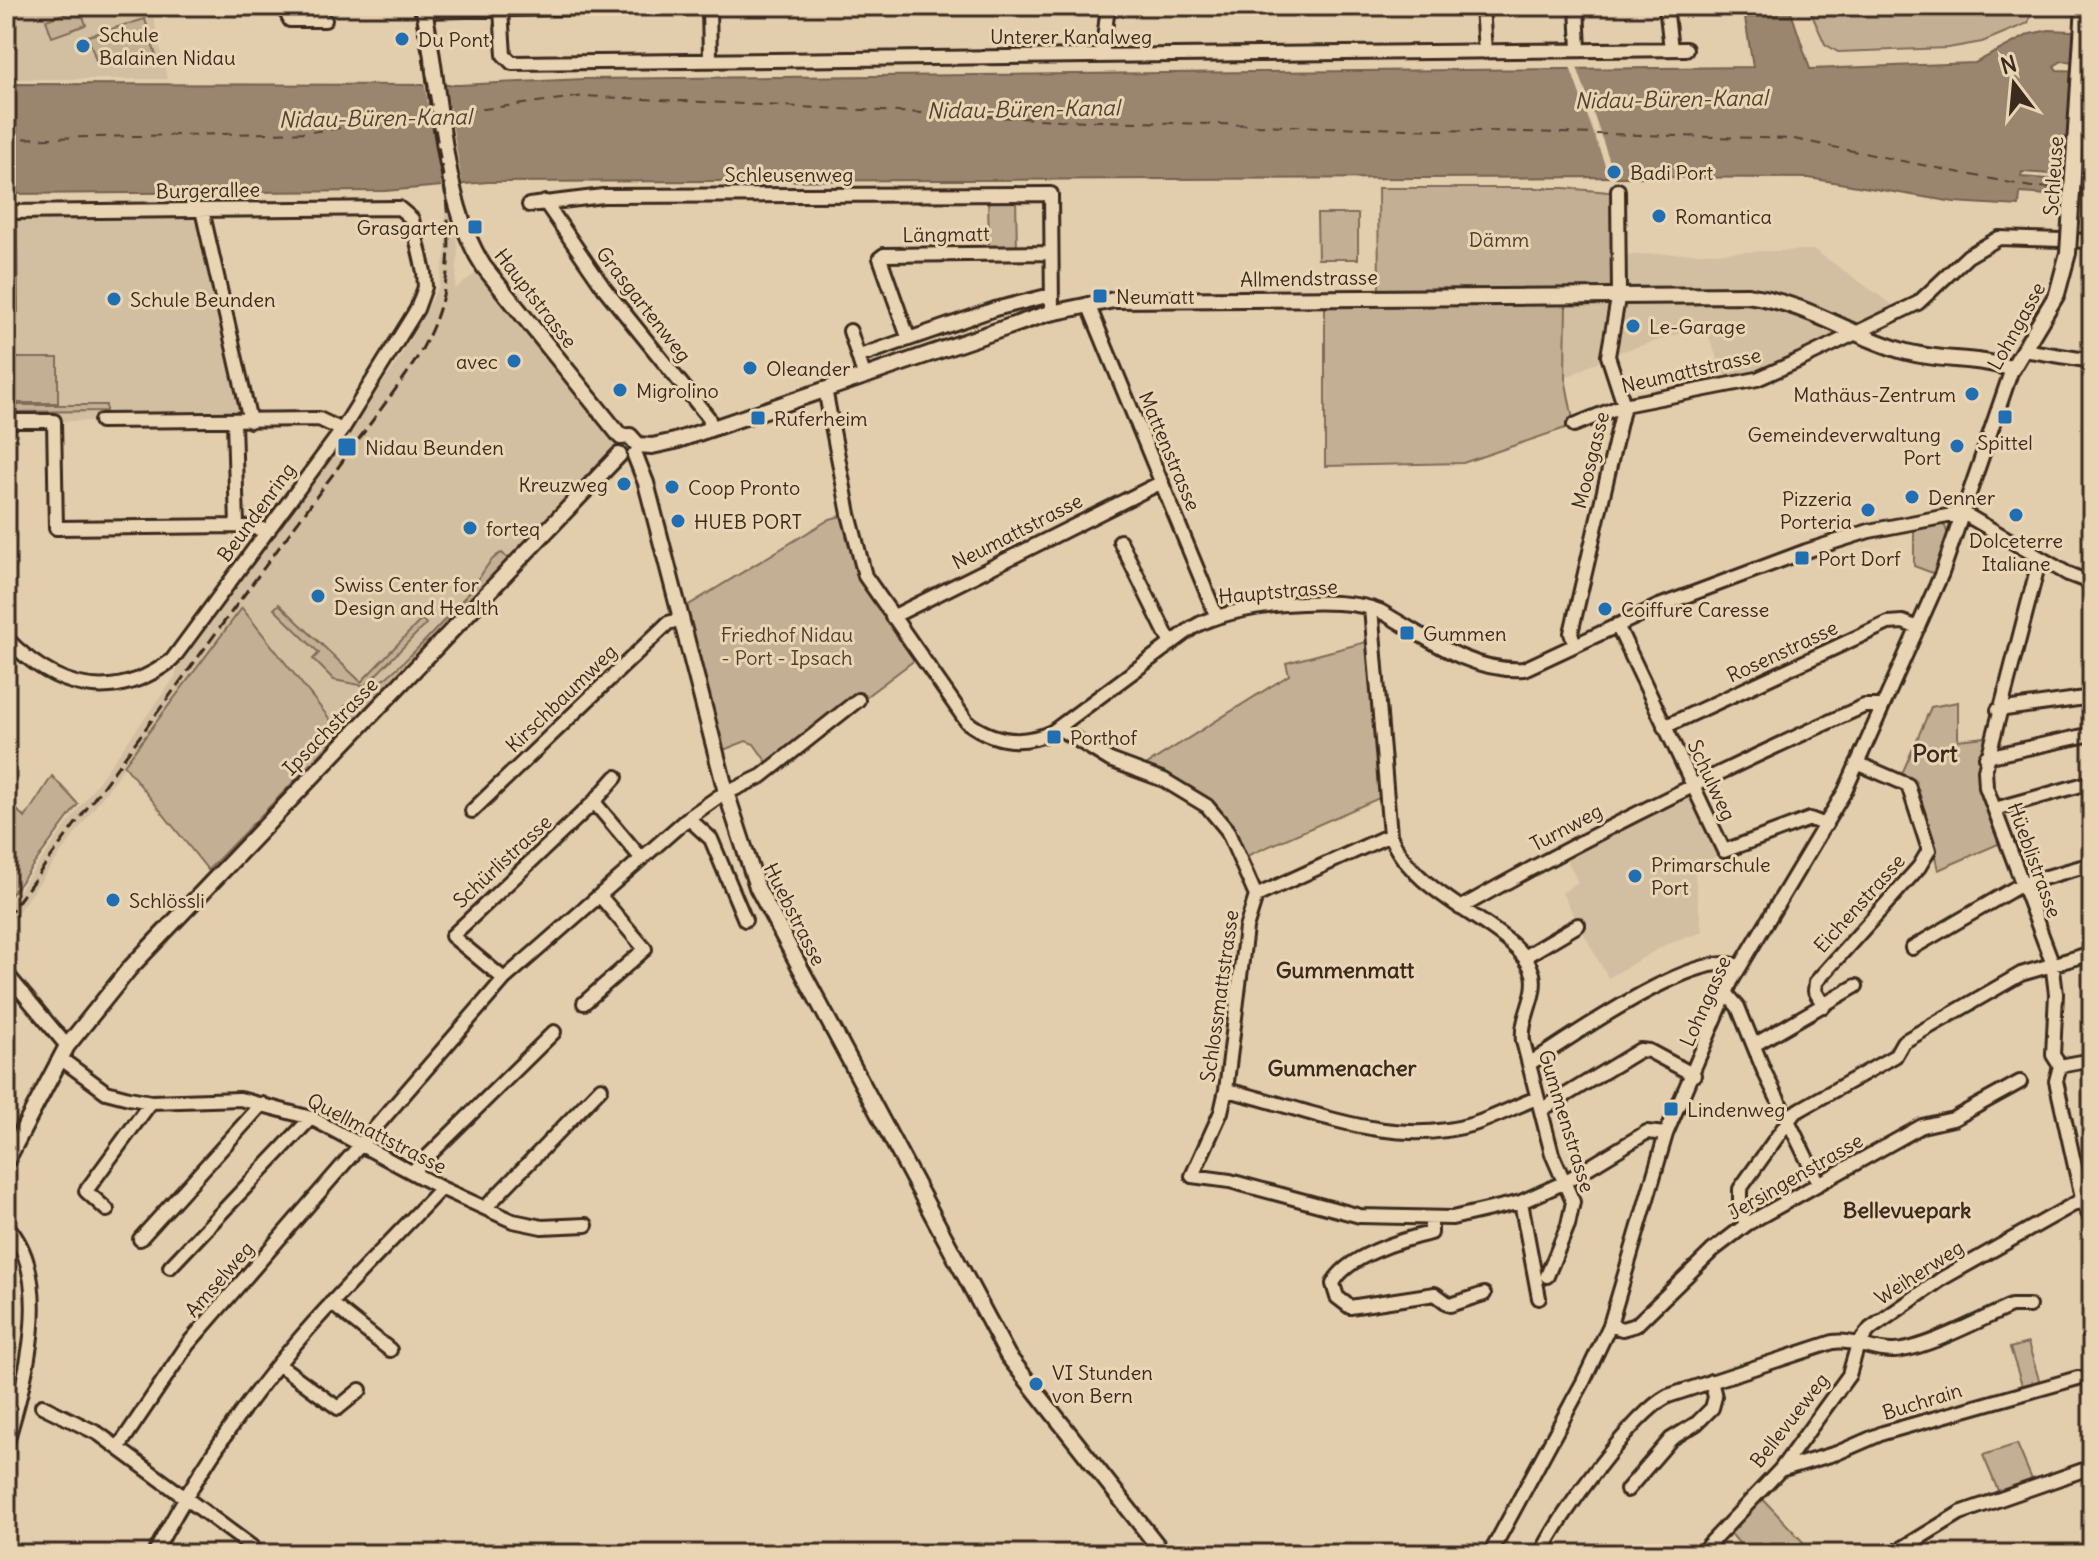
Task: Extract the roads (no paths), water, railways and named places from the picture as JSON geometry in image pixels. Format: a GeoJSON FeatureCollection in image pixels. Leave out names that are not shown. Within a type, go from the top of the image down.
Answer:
{"type":"FeatureCollection","features":[{"type":"Feature","properties":{"kind":"main road","name":"Schleuse"},"geometry":{"type":"LineString","coordinates":[[2068,253],[2084,6]]}},
{"type":"Feature","properties":{"kind":"main road","name":"Hauptstrasse"},"geometry":{"type":"LineString","coordinates":[[423,9],[457,203],[467,235],[484,267],[621,437]]}},
{"type":"Feature","properties":{"kind":"main road","name":"Lohngasse"},"geometry":{"type":"LineString","coordinates":[[2012,369],[2057,294],[2068,253]]}},
{"type":"Feature","properties":{"kind":"main road","name":"Allmendstrasse"},"geometry":{"type":"LineString","coordinates":[[637,450],[661,445],[1052,312],[1114,300],[1619,293],[1764,297],[1808,309],[1911,353],[1990,362],[2012,369]]}},
{"type":"Feature","properties":{"kind":"main road"},"geometry":{"type":"LineString","coordinates":[[630,436],[637,450],[629,458],[619,455],[615,446],[621,437],[630,436]]}},
{"type":"Feature","properties":{"kind":"main road","name":"Huebstrasse"},"geometry":{"type":"LineString","coordinates":[[637,450],[726,792],[757,887],[1008,1356],[1164,1554]]}},
{"type":"Feature","properties":{"kind":"main road","name":"Ipsachstrasse"},"geometry":{"type":"LineString","coordinates":[[63,1052],[156,938],[619,455]]}},
{"type":"Feature","properties":{"kind":"main road"},"geometry":{"type":"LineString","coordinates":[[6,1162],[63,1052]]}},
{"type":"Feature","properties":{"kind":"street"},"geometry":{"type":"LineString","coordinates":[[283,6],[290,20],[325,20]]}},
{"type":"Feature","properties":{"kind":"street"},"geometry":{"type":"LineString","coordinates":[[423,9],[639,6]]}},
{"type":"Feature","properties":{"kind":"street"},"geometry":{"type":"LineString","coordinates":[[709,6],[710,59]]}},
{"type":"Feature","properties":{"kind":"street"},"geometry":{"type":"LineString","coordinates":[[1102,56],[1108,6]]}},
{"type":"Feature","properties":{"kind":"street"},"geometry":{"type":"LineString","coordinates":[[1482,6],[1485,52]]}},
{"type":"Feature","properties":{"kind":"street"},"geometry":{"type":"LineString","coordinates":[[1577,6],[1579,50]]}},
{"type":"Feature","properties":{"kind":"street"},"geometry":{"type":"LineString","coordinates":[[1666,6],[1671,49]]}},
{"type":"Feature","properties":{"kind":"street","name":"Unterer Kanalweg"},"geometry":{"type":"LineString","coordinates":[[501,10],[504,55],[512,63],[1686,49]]}},
{"type":"Feature","properties":{"kind":"street","name":"Moosgasse"},"geometry":{"type":"LineString","coordinates":[[1575,645],[1571,633],[1624,405],[1608,356],[1619,293],[1618,190]]}},
{"type":"Feature","properties":{"kind":"street","name":"Schleusenweg"},"geometry":{"type":"LineString","coordinates":[[529,205],[573,197],[660,195],[1051,194],[1050,253]]}},
{"type":"Feature","properties":{"kind":"street","name":"Grasgartenweg"},"geometry":{"type":"LineString","coordinates":[[545,202],[604,288],[708,417],[712,428]]}},
{"type":"Feature","properties":{"kind":"street","name":"Burgerallee"},"geometry":{"type":"LineString","coordinates":[[6,212],[395,208],[409,214]]}},
{"type":"Feature","properties":{"kind":"street"},"geometry":{"type":"LineString","coordinates":[[202,210],[250,421]]}},
{"type":"Feature","properties":{"kind":"street","name":"Beundenring"},"geometry":{"type":"LineString","coordinates":[[6,638],[24,656],[70,683],[89,687],[138,681],[172,660],[342,430],[417,309],[425,287],[409,214]]}},
{"type":"Feature","properties":{"kind":"street","name":"Neumattstrasse"},"geometry":{"type":"LineString","coordinates":[[1574,425],[1624,405],[1757,379],[1918,303],[1968,256],[1999,238],[2092,241]]}},
{"type":"Feature","properties":{"kind":"street"},"geometry":{"type":"LineString","coordinates":[[1050,253],[1052,312]]}},
{"type":"Feature","properties":{"kind":"street","name":"Längmatt"},"geometry":{"type":"LineString","coordinates":[[908,337],[880,258],[884,255],[1050,253]]}},
{"type":"Feature","properties":{"kind":"street"},"geometry":{"type":"LineString","coordinates":[[860,356],[908,337],[1041,295],[1051,295]]}},
{"type":"Feature","properties":{"kind":"street","name":"Mattenstrasse"},"geometry":{"type":"LineString","coordinates":[[1088,304],[1216,615]]}},
{"type":"Feature","properties":{"kind":"street"},"geometry":{"type":"LineString","coordinates":[[850,331],[864,375]]}},
{"type":"Feature","properties":{"kind":"street"},"geometry":{"type":"LineString","coordinates":[[2023,350],[2092,361]]}},
{"type":"Feature","properties":{"kind":"street","name":"Lohngasse"},"geometry":{"type":"LineString","coordinates":[[1490,1554],[1583,1382],[1610,1325],[1666,1134],[1727,994],[1740,967],[1826,825],[1918,628],[1963,513],[2012,369]]}},
{"type":"Feature","properties":{"kind":"street","name":"Hauptstrasse"},"geometry":{"type":"LineString","coordinates":[[825,389],[859,559],[868,581],[958,711],[983,734],[1017,741],[1041,737],[1058,728],[1171,644],[1216,615],[1329,603],[1371,608],[1476,664],[1501,670],[1524,669],[1617,625],[1806,551],[1884,528],[1963,513]]}},
{"type":"Feature","properties":{"kind":"street"},"geometry":{"type":"LineString","coordinates":[[101,421],[319,419],[342,430]]}},
{"type":"Feature","properties":{"kind":"street"},"geometry":{"type":"LineString","coordinates":[[6,421],[54,421],[56,528],[237,526],[269,530]]}},
{"type":"Feature","properties":{"kind":"street"},"geometry":{"type":"LineString","coordinates":[[234,421],[237,526]]}},
{"type":"Feature","properties":{"kind":"street","name":"Neumattstrasse"},"geometry":{"type":"LineString","coordinates":[[892,617],[1162,482]]}},
{"type":"Feature","properties":{"kind":"street"},"geometry":{"type":"LineString","coordinates":[[1963,513],[2040,558],[2092,583]]}},
{"type":"Feature","properties":{"kind":"street"},"geometry":{"type":"LineString","coordinates":[[1120,541],[1171,644]]}},
{"type":"Feature","properties":{"kind":"street","name":"Hüeblistrasse"},"geometry":{"type":"LineString","coordinates":[[2040,558],[1986,757],[1986,787],[2052,962],[2056,994],[2053,1055],[2060,1066],[2056,1081],[2092,1222]]}},
{"type":"Feature","properties":{"kind":"street"},"geometry":{"type":"LineString","coordinates":[[1371,608],[1390,835],[1401,860],[1414,875],[1524,957],[1578,925]]}},
{"type":"Feature","properties":{"kind":"street","name":"Kirschbaumweg"},"geometry":{"type":"LineString","coordinates":[[472,811],[668,623],[681,619]]}},
{"type":"Feature","properties":{"kind":"street","name":"Rosenstrasse"},"geometry":{"type":"LineString","coordinates":[[1664,727],[1888,623],[1903,622],[1918,628]]}},
{"type":"Feature","properties":{"kind":"street","name":"Schulweg"},"geometry":{"type":"LineString","coordinates":[[1617,625],[1724,851],[1810,819],[1826,825]]}},
{"type":"Feature","properties":{"kind":"street"},"geometry":{"type":"LineString","coordinates":[[1998,710],[2092,697]]}},
{"type":"Feature","properties":{"kind":"street"},"geometry":{"type":"LineString","coordinates":[[361,1144],[504,979],[688,818],[726,792],[762,776],[858,700]]}},
{"type":"Feature","properties":{"kind":"street","name":"Turnweg"},"geometry":{"type":"LineString","coordinates":[[1460,908],[1559,852],[1691,785],[1864,706],[1882,706]]}},
{"type":"Feature","properties":{"kind":"street","name":"Schlossmattstrasse"},"geometry":{"type":"LineString","coordinates":[[1058,728],[1110,760],[1164,780],[1207,806],[1227,830],[1256,896],[1246,928],[1221,1112],[1192,1176],[1230,1181],[1360,1216],[1431,1219]]}},
{"type":"Feature","properties":{"kind":"street"},"geometry":{"type":"LineString","coordinates":[[1986,757],[2092,734]]}},
{"type":"Feature","properties":{"kind":"street","name":"Eichenstrasse"},"geometry":{"type":"LineString","coordinates":[[1824,1006],[1815,991],[1816,982],[1919,867],[1929,850],[1908,785],[1857,763]]}},
{"type":"Feature","properties":{"kind":"street","name":"Schürlistrasse"},"geometry":{"type":"LineString","coordinates":[[504,979],[452,936],[594,802],[616,777]]}},
{"type":"Feature","properties":{"kind":"street"},"geometry":{"type":"LineString","coordinates":[[1995,809],[2092,782]]}},
{"type":"Feature","properties":{"kind":"street"},"geometry":{"type":"LineString","coordinates":[[594,802],[642,859]]}},
{"type":"Feature","properties":{"kind":"street"},"geometry":{"type":"LineString","coordinates":[[688,818],[711,839],[745,920]]}},
{"type":"Feature","properties":{"kind":"street"},"geometry":{"type":"LineString","coordinates":[[1256,896],[1390,835]]}},
{"type":"Feature","properties":{"kind":"street"},"geometry":{"type":"LineString","coordinates":[[1912,948],[2022,884],[2092,864]]}},
{"type":"Feature","properties":{"kind":"street"},"geometry":{"type":"LineString","coordinates":[[584,1003],[645,949],[600,896]]}},
{"type":"Feature","properties":{"kind":"street"},"geometry":{"type":"LineString","coordinates":[[1747,1224],[1740,1212],[1740,1189],[1794,1113],[1895,1056],[1903,1042],[2021,974],[2052,962],[2092,953]]}},
{"type":"Feature","properties":{"kind":"street","name":"Gummenstrasse"},"geometry":{"type":"LineString","coordinates":[[1524,957],[1534,980],[1522,1035],[1563,1183],[1573,1202],[1568,1225],[1547,1276]]}},
{"type":"Feature","properties":{"kind":"street"},"geometry":{"type":"LineString","coordinates":[[1529,1064],[1671,976],[1723,962],[1740,967]]}},
{"type":"Feature","properties":{"kind":"street"},"geometry":{"type":"LineString","coordinates":[[6,973],[63,1052]]}},
{"type":"Feature","properties":{"kind":"street"},"geometry":{"type":"LineString","coordinates":[[1754,1045],[1856,986]]}},
{"type":"Feature","properties":{"kind":"street"},"geometry":{"type":"LineString","coordinates":[[1727,994],[1738,1007],[1819,1184]]}},
{"type":"Feature","properties":{"kind":"street"},"geometry":{"type":"LineString","coordinates":[[412,1172],[554,1032]]}},
{"type":"Feature","properties":{"kind":"street"},"geometry":{"type":"LineString","coordinates":[[1226,1090],[1351,1126],[1403,1132],[1474,1124],[1539,1104],[1640,1050],[1649,1051],[1694,1075]]}},
{"type":"Feature","properties":{"kind":"street","name":"Quellmattstrasse"},"geometry":{"type":"LineString","coordinates":[[63,1052],[106,1092],[151,1102],[218,1099],[262,1104],[311,1118],[441,1188],[487,1206],[513,1221],[542,1227],[586,1225]]}},
{"type":"Feature","properties":{"kind":"street"},"geometry":{"type":"LineString","coordinates":[[2060,1066],[2092,1060]]}},
{"type":"Feature","properties":{"kind":"street","name":"Jersingenstrasse"},"geometry":{"type":"LineString","coordinates":[[1610,1325],[1622,1329],[1636,1325],[1713,1250],[1747,1224],[1922,1126],[1953,1119],[2020,1082]]}},
{"type":"Feature","properties":{"kind":"street"},"geometry":{"type":"LineString","coordinates":[[487,1206],[601,1088]]}},
{"type":"Feature","properties":{"kind":"street"},"geometry":{"type":"LineString","coordinates":[[107,1210],[86,1191],[151,1102]]}},
{"type":"Feature","properties":{"kind":"street"},"geometry":{"type":"LineString","coordinates":[[140,1239],[262,1104]]}},
{"type":"Feature","properties":{"kind":"street"},"geometry":{"type":"LineString","coordinates":[[170,1267],[311,1118]]}},
{"type":"Feature","properties":{"kind":"street"},"geometry":{"type":"LineString","coordinates":[[1484,1294],[1450,1305],[1435,1294],[1350,1307],[1337,1297],[1333,1284],[1340,1272],[1401,1239],[1431,1233],[1431,1219],[1485,1212],[1521,1202],[1563,1183],[1647,1132],[1666,1134]]}},
{"type":"Feature","properties":{"kind":"street","name":"Amselweg"},"geometry":{"type":"LineString","coordinates":[[118,1448],[188,1344],[361,1144]]}},
{"type":"Feature","properties":{"kind":"street"},"geometry":{"type":"LineString","coordinates":[[154,1554],[184,1496],[278,1364],[331,1303],[441,1188]]}},
{"type":"Feature","properties":{"kind":"street","name":"Weiherweg"},"geometry":{"type":"LineString","coordinates":[[1858,1344],[1879,1321],[1943,1278],[2087,1196]]}},
{"type":"Feature","properties":{"kind":"street"},"geometry":{"type":"LineString","coordinates":[[1521,1202],[1539,1298]]}},
{"type":"Feature","properties":{"kind":"street"},"geometry":{"type":"LineString","coordinates":[[6,1225],[18,1242],[25,1263],[33,1337],[30,1362],[6,1445]]}},
{"type":"Feature","properties":{"kind":"street"},"geometry":{"type":"LineString","coordinates":[[331,1303],[390,1350]]}},
{"type":"Feature","properties":{"kind":"street"},"geometry":{"type":"LineString","coordinates":[[1858,1344],[1876,1350],[1898,1351],[2011,1306],[2029,1306]]}},
{"type":"Feature","properties":{"kind":"street","name":"Bellevueweg"},"geometry":{"type":"LineString","coordinates":[[1541,1554],[1569,1505],[1652,1406],[1668,1396],[1833,1342],[1858,1344],[1849,1375],[1780,1470],[1700,1554]]}},
{"type":"Feature","properties":{"kind":"street"},"geometry":{"type":"LineString","coordinates":[[278,1364],[338,1408],[360,1390]]}},
{"type":"Feature","properties":{"kind":"street","name":"Buchrain"},"geometry":{"type":"LineString","coordinates":[[1780,1470],[1837,1453],[1883,1433],[2078,1378]]}},
{"type":"Feature","properties":{"kind":"street"},"geometry":{"type":"LineString","coordinates":[[1627,1490],[1671,1439],[1697,1423],[1712,1408],[1715,1397],[1711,1381]]}},
{"type":"Feature","properties":{"kind":"street"},"geometry":{"type":"LineString","coordinates":[[42,1406],[99,1434],[252,1547]]}},
{"type":"Feature","properties":{"kind":"street"},"geometry":{"type":"LineString","coordinates":[[1893,1554],[1960,1513],[2092,1467]]}},
{"type":"Feature","properties":{"kind":"water","name":"Nidau-Büren-Kanal"},"geometry":{"type":"Polygon","coordinates":[[[1743,6],[1789,6],[1810,69],[1975,63],[2030,34],[2049,30],[2092,32],[2092,63],[2062,61],[2054,66],[2057,70],[2086,71],[2092,68],[2092,177],[2022,172],[2021,177],[2092,182],[2092,198],[2020,193],[2019,206],[1954,202],[1809,178],[1635,177],[488,182],[385,191],[6,194],[6,84],[459,85],[584,79],[1753,67],[1743,6]]]}},
{"type":"Feature","properties":{"kind":"railway"},"geometry":{"type":"LineString","coordinates":[[6,918],[406,375],[437,316],[445,287],[449,230],[442,168],[413,6]]}},
{"type":"Feature","properties":{"kind":"place","name":"Du Pont"},"geometry":{"type":"Point","coordinates":[402,39]}},
{"type":"Feature","properties":{"kind":"place","name":"Schule Balainen Nidau"},"geometry":{"type":"Point","coordinates":[83,46]}},
{"type":"Feature","properties":{"kind":"place","name":"Badi Port"},"geometry":{"type":"Point","coordinates":[1614,172]}},
{"type":"Feature","properties":{"kind":"place","name":"Romantica"},"geometry":{"type":"Point","coordinates":[1659,216]}},
{"type":"Feature","properties":{"kind":"place","name":"Grasgarten"},"geometry":{"type":"Point","coordinates":[475,227]}},
{"type":"Feature","properties":{"kind":"place","name":"Neumatt"},"geometry":{"type":"Point","coordinates":[1100,296]}},
{"type":"Feature","properties":{"kind":"place","name":"Schule Beunden"},"geometry":{"type":"Point","coordinates":[114,299]}},
{"type":"Feature","properties":{"kind":"place","name":"Le-Garage"},"geometry":{"type":"Point","coordinates":[1633,326]}},
{"type":"Feature","properties":{"kind":"place","name":"avec"},"geometry":{"type":"Point","coordinates":[514,361]}},
{"type":"Feature","properties":{"kind":"place","name":"Oleander"},"geometry":{"type":"Point","coordinates":[750,368]}},
{"type":"Feature","properties":{"kind":"place","name":"Migrolino"},"geometry":{"type":"Point","coordinates":[620,390]}},
{"type":"Feature","properties":{"kind":"place","name":"Mathäus-Zentrum"},"geometry":{"type":"Point","coordinates":[1972,394]}},
{"type":"Feature","properties":{"kind":"place","name":"Spittel"},"geometry":{"type":"Point","coordinates":[2005,417]}},
{"type":"Feature","properties":{"kind":"place","name":"Ruferheim"},"geometry":{"type":"Point","coordinates":[758,418]}},
{"type":"Feature","properties":{"kind":"place","name":"Gemeindeverwaltung Port"},"geometry":{"type":"Point","coordinates":[1957,446]}},
{"type":"Feature","properties":{"kind":"place","name":"Nidau Beunden"},"geometry":{"type":"Point","coordinates":[347,447]}},
{"type":"Feature","properties":{"kind":"place","name":"Kreuzweg"},"geometry":{"type":"Point","coordinates":[624,484]}},
{"type":"Feature","properties":{"kind":"place","name":"Coop Pronto"},"geometry":{"type":"Point","coordinates":[672,487]}},
{"type":"Feature","properties":{"kind":"place","name":"Denner"},"geometry":{"type":"Point","coordinates":[1912,497]}},
{"type":"Feature","properties":{"kind":"place","name":"Pizzeria Porteria"},"geometry":{"type":"Point","coordinates":[1868,510]}},
{"type":"Feature","properties":{"kind":"place","name":"Dolceterre Italiane"},"geometry":{"type":"Point","coordinates":[2016,515]}},
{"type":"Feature","properties":{"kind":"place","name":"HUEB PORT"},"geometry":{"type":"Point","coordinates":[678,521]}},
{"type":"Feature","properties":{"kind":"place","name":"forteq"},"geometry":{"type":"Point","coordinates":[470,528]}},
{"type":"Feature","properties":{"kind":"place","name":"Port Dorf"},"geometry":{"type":"Point","coordinates":[1802,558]}},
{"type":"Feature","properties":{"kind":"place","name":"Swiss Center for Design and Health"},"geometry":{"type":"Point","coordinates":[318,596]}},
{"type":"Feature","properties":{"kind":"place","name":"Coiffure Caresse"},"geometry":{"type":"Point","coordinates":[1605,609]}},
{"type":"Feature","properties":{"kind":"place","name":"Gummen"},"geometry":{"type":"Point","coordinates":[1407,633]}},
{"type":"Feature","properties":{"kind":"place","name":"Porthof"},"geometry":{"type":"Point","coordinates":[1054,737]}},
{"type":"Feature","properties":{"kind":"place","name":"Primarschule Port"},"geometry":{"type":"Point","coordinates":[1635,876]}},
{"type":"Feature","properties":{"kind":"place","name":"Schlössli"},"geometry":{"type":"Point","coordinates":[113,900]}},
{"type":"Feature","properties":{"kind":"place","name":"Lindenweg"},"geometry":{"type":"Point","coordinates":[1671,1109]}},
{"type":"Feature","properties":{"kind":"place","name":"VI Stunden von Bern"},"geometry":{"type":"Point","coordinates":[1036,1384]}},
{"type":"Feature","properties":{"kind":"district","name":"Port"},"geometry":{"type":"Point","coordinates":[1935,753]}},
{"type":"Feature","properties":{"kind":"district","name":"Gummenmatt"},"geometry":{"type":"Point","coordinates":[1345,970]}},
{"type":"Feature","properties":{"kind":"district","name":"Gummenacher"},"geometry":{"type":"Point","coordinates":[1342,1068]}},
{"type":"Feature","properties":{"kind":"district","name":"Bellevuepark"},"geometry":{"type":"Point","coordinates":[1907,1210]}},
{"type":"Feature","properties":{"kind":"park label","name":"Dämm"},"geometry":{"type":"Point","coordinates":[1499,239]}},
{"type":"Feature","properties":{"kind":"park label","name":"Friedhof Nidau - Port - Ipsach"},"geometry":{"type":"Point","coordinates":[787,646]}}]}
